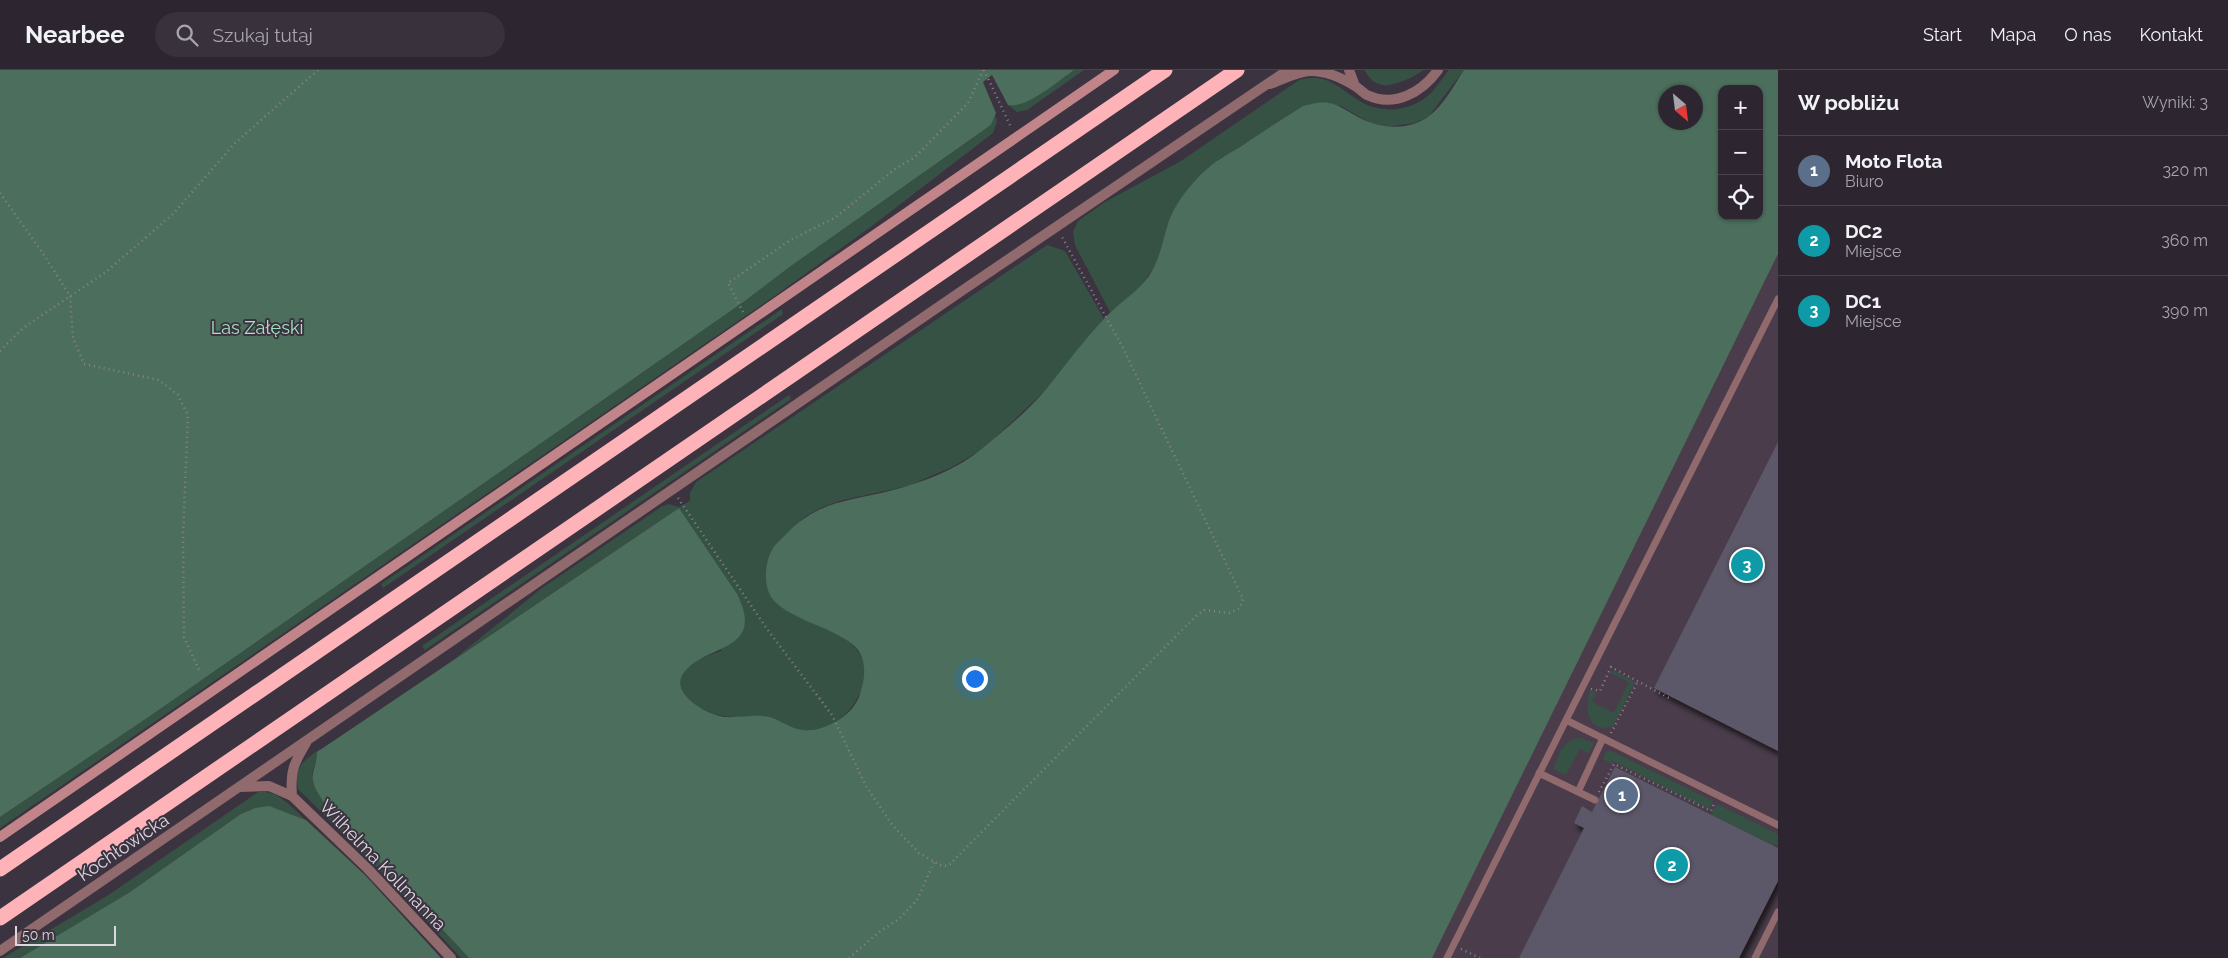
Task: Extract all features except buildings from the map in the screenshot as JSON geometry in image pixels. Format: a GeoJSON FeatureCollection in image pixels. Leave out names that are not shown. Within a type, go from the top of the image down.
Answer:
{"type":"FeatureCollection","features":[{"type":"Feature","properties":{"kind":"highway"},"geometry":{"type":"LineString","coordinates":[[0,869],[1165,70]]}},
{"type":"Feature","properties":{"kind":"highway"},"geometry":{"type":"LineString","coordinates":[[0,918],[1236,70]]}},
{"type":"Feature","properties":{"kind":"main road"},"geometry":{"type":"LineString","coordinates":[[0,837],[1114,70]]}},
{"type":"Feature","properties":{"kind":"street","name":"Kochłowicka"},"geometry":{"type":"LineString","coordinates":[[0,951],[1288,70]]}},
{"type":"Feature","properties":{"kind":"street"},"geometry":{"type":"LineString","coordinates":[[1349,70],[1355,86]]}},
{"type":"Feature","properties":{"kind":"street"},"geometry":{"type":"LineString","coordinates":[[1264,86],[1309,71],[1325,73],[1355,86],[1368,95],[1385,100],[1403,98],[1423,87],[1438,70]]}},
{"type":"Feature","properties":{"kind":"street"},"geometry":{"type":"LineString","coordinates":[[239,787],[268,786],[292,796],[290,774],[294,762],[309,739]]}},
{"type":"Feature","properties":{"kind":"street","name":"Wilhelma Kollmanna"},"geometry":{"type":"LineString","coordinates":[[292,796],[368,869],[451,958]]}},
{"type":"Feature","properties":{"kind":"lane"},"geometry":{"type":"LineString","coordinates":[[1447,958],[1778,299]]}},
{"type":"Feature","properties":{"kind":"lane"},"geometry":{"type":"LineString","coordinates":[[1566,720],[1603,734],[1778,825]]}},
{"type":"Feature","properties":{"kind":"lane"},"geometry":{"type":"LineString","coordinates":[[1578,792],[1603,734]]}},
{"type":"Feature","properties":{"kind":"lane"},"geometry":{"type":"LineString","coordinates":[[1540,774],[1595,800]]}},
{"type":"Feature","properties":{"kind":"lane"},"geometry":{"type":"LineString","coordinates":[[1755,958],[1778,912]]}},
{"type":"Feature","properties":{"kind":"path"},"geometry":{"type":"LineString","coordinates":[[0,351],[23,328],[106,272],[174,213],[235,143],[318,70]]}},
{"type":"Feature","properties":{"kind":"path"},"geometry":{"type":"LineString","coordinates":[[983,70],[1008,124],[1017,136]]}},
{"type":"Feature","properties":{"kind":"path"},"geometry":{"type":"LineString","coordinates":[[744,313],[728,283],[790,241],[836,217],[895,169],[915,157],[968,103],[983,70]]}},
{"type":"Feature","properties":{"kind":"path"},"geometry":{"type":"LineString","coordinates":[[0,193],[44,255],[70,296],[73,338],[84,364],[159,380],[178,395],[188,415],[182,536],[184,636],[199,670]]}},
{"type":"Feature","properties":{"kind":"path"},"geometry":{"type":"LineString","coordinates":[[673,489],[767,629],[832,716],[866,786],[893,826],[919,853],[940,865],[948,866],[1195,617],[1204,610],[1229,613],[1240,608],[1243,599],[1123,348],[1056,227]]}},
{"type":"Feature","properties":{"kind":"path"},"geometry":{"type":"LineString","coordinates":[[1583,686],[1600,691],[1610,668],[1669,698]]}},
{"type":"Feature","properties":{"kind":"path"},"geometry":{"type":"LineString","coordinates":[[1603,734],[1611,734],[1638,681]]}},
{"type":"Feature","properties":{"kind":"path"},"geometry":{"type":"LineString","coordinates":[[1595,800],[1614,764],[1711,811],[1716,801]]}},
{"type":"Feature","properties":{"kind":"path"},"geometry":{"type":"LineString","coordinates":[[849,958],[879,932],[899,919],[917,900],[934,862]]}},
{"type":"Feature","properties":{"kind":"path"},"geometry":{"type":"LineString","coordinates":[[1466,941],[1461,949],[1480,958]]}},
{"type":"Feature","properties":{"kind":"shaded area"},"geometry":{"type":"Polygon","coordinates":[[[1778,254],[1778,958],[1431,958],[1778,254]]]}},
{"type":"Feature","properties":{"kind":"green space","name":"Las Załęski"},"geometry":{"type":"Polygon","coordinates":[[[0,70],[1074,70],[1033,99],[1016,105],[1008,105],[992,75],[983,82],[996,113],[991,125],[791,266],[745,301],[153,714],[0,817],[0,70]]]}},
{"type":"Feature","properties":{"kind":"green space"},"geometry":{"type":"Polygon","coordinates":[[[1074,70],[1084,70],[1027,110],[1017,112],[1008,105],[1024,103],[1033,99],[1074,70]]]}},
{"type":"Feature","properties":{"kind":"green space"},"geometry":{"type":"Polygon","coordinates":[[[1364,70],[1423,70],[1404,81],[1387,85],[1374,81],[1364,70]]]}},
{"type":"Feature","properties":{"kind":"green space"},"geometry":{"type":"Polygon","coordinates":[[[1449,70],[1464,70],[1429,116],[1415,123],[1385,127],[1372,124],[1341,106],[1315,103],[1303,106],[1209,167],[1183,197],[1166,235],[1160,259],[1136,293],[1110,312],[1075,245],[1073,232],[1078,221],[1105,202],[1181,161],[1299,80],[1317,78],[1331,82],[1367,105],[1376,108],[1396,109],[1416,104],[1424,99],[1449,70]]]}},
{"type":"Feature","properties":{"kind":"green space"},"geometry":{"type":"Polygon","coordinates":[[[1464,70],[1778,70],[1778,254],[1432,958],[469,958],[320,797],[314,785],[313,777],[317,752],[679,508],[737,594],[744,612],[745,626],[740,636],[732,643],[697,661],[687,669],[681,677],[681,686],[684,693],[699,707],[725,717],[769,717],[794,728],[806,730],[823,728],[832,724],[853,708],[859,697],[864,672],[862,657],[852,644],[843,638],[786,611],[768,592],[766,572],[770,553],[790,530],[814,512],[839,502],[905,487],[953,468],[974,455],[1009,426],[1041,395],[1104,319],[1149,276],[1158,257],[1171,216],[1179,201],[1202,173],[1215,162],[1303,106],[1321,103],[1333,104],[1368,122],[1395,127],[1421,121],[1444,101],[1464,70]]]}},
{"type":"Feature","properties":{"kind":"green space"},"geometry":{"type":"Polygon","coordinates":[[[995,115],[997,121],[993,133],[872,226],[776,295],[0,828],[0,817],[153,714],[745,301],[791,266],[991,125],[995,115]]]}},
{"type":"Feature","properties":{"kind":"green space"},"geometry":{"type":"Polygon","coordinates":[[[1047,245],[1065,251],[1104,319],[1047,389],[983,449],[952,467],[908,486],[839,501],[823,507],[806,516],[773,548],[787,611],[836,633],[857,650],[863,661],[865,673],[863,685],[858,697],[843,717],[821,729],[809,731],[793,728],[770,718],[717,715],[694,704],[683,692],[680,685],[683,672],[698,660],[721,651],[731,587],[679,508],[453,660],[542,588],[661,507],[669,504],[679,507],[690,501],[690,493],[696,482],[1047,245]]]}},
{"type":"Feature","properties":{"kind":"green space"},"geometry":{"type":"Polygon","coordinates":[[[782,309],[783,314],[383,588],[381,584],[782,309]]]}},
{"type":"Feature","properties":{"kind":"green space"},"geometry":{"type":"Polygon","coordinates":[[[789,395],[791,399],[425,650],[422,646],[789,395]]]}},
{"type":"Feature","properties":{"kind":"green space"},"geometry":{"type":"Polygon","coordinates":[[[1613,670],[1635,682],[1613,726],[1598,727],[1593,723],[1588,712],[1587,705],[1590,691],[1596,693],[1592,702],[1614,713],[1629,682],[1611,673],[1613,670]]]}},
{"type":"Feature","properties":{"kind":"green space"},"geometry":{"type":"Polygon","coordinates":[[[1579,737],[1594,743],[1589,753],[1580,749],[1566,775],[1553,769],[1565,745],[1579,737]]]}},
{"type":"Feature","properties":{"kind":"green space"},"geometry":{"type":"Polygon","coordinates":[[[320,749],[312,774],[325,804],[469,958],[461,958],[376,866],[298,789],[297,775],[301,765],[320,749]]]}},
{"type":"Feature","properties":{"kind":"green space"},"geometry":{"type":"Polygon","coordinates":[[[1611,751],[1713,801],[1709,809],[1613,761],[1611,764],[1603,759],[1606,752],[1611,751]]]}},
{"type":"Feature","properties":{"kind":"green space"},"geometry":{"type":"Polygon","coordinates":[[[258,792],[272,793],[278,796],[306,820],[285,812],[270,809],[256,808],[249,810],[130,892],[20,958],[3,958],[107,896],[258,792]]]}},
{"type":"Feature","properties":{"kind":"green space"},"geometry":{"type":"Polygon","coordinates":[[[1717,804],[1778,834],[1778,845],[1775,844],[1773,846],[1711,815],[1717,804]]]}},
{"type":"Feature","properties":{"kind":"green space"},"geometry":{"type":"Polygon","coordinates":[[[269,806],[306,820],[365,875],[441,958],[20,958],[130,892],[241,814],[255,808],[269,806]]]}},
{"type":"Feature","properties":{"kind":"place","name":"DC1"},"geometry":{"type":"Point","coordinates":[1747,565]}},
{"type":"Feature","properties":{"kind":"place","name":"Moto Flota"},"geometry":{"type":"Point","coordinates":[1622,795]}},
{"type":"Feature","properties":{"kind":"place","name":"DC2"},"geometry":{"type":"Point","coordinates":[1672,865]}}]}
